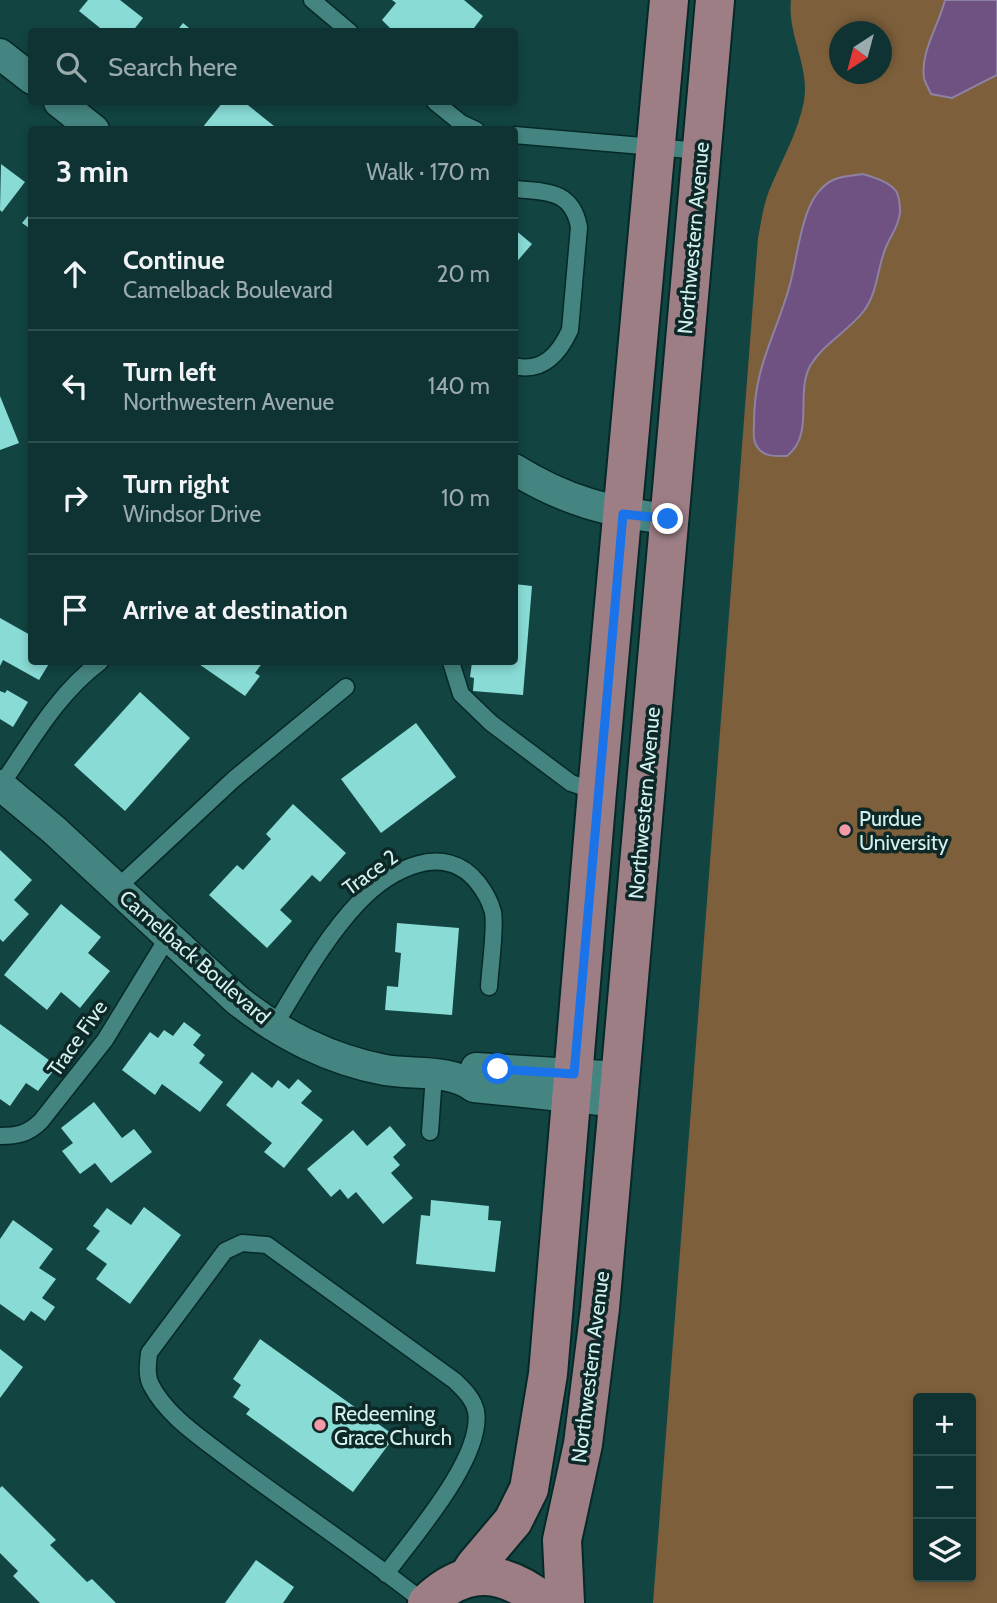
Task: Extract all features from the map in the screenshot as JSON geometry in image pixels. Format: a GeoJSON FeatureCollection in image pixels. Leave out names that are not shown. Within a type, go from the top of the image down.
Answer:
{"type":"FeatureCollection","features":[{"type":"Feature","properties":{"kind":"main road","name":"Northwestern Avenue"},"geometry":{"type":"LineString","coordinates":[[468,1577],[513,1521],[528,1489],[548,1374],[597,792],[669,0]]}},
{"type":"Feature","properties":{"kind":"main road","name":"Northwestern Avenue"},"geometry":{"type":"LineString","coordinates":[[565,1603],[562,1540],[583,1444],[600,1308],[715,0]]}},
{"type":"Feature","properties":{"kind":"main road"},"geometry":{"type":"LineString","coordinates":[[426,1603],[443,1590],[468,1577],[486,1575],[504,1578],[528,1590],[545,1603]]}},
{"type":"Feature","properties":{"kind":"street"},"geometry":{"type":"LineString","coordinates":[[0,54],[28,76]]}},
{"type":"Feature","properties":{"kind":"street"},"geometry":{"type":"LineString","coordinates":[[63,105],[89,126]]}},
{"type":"Feature","properties":{"kind":"street"},"geometry":{"type":"LineString","coordinates":[[518,471],[543,487],[582,503],[623,514],[668,519]]}},
{"type":"Feature","properties":{"kind":"street","name":"Camelback Boulevard"},"geometry":{"type":"LineString","coordinates":[[1,785],[54,830],[236,999],[300,1041],[355,1063],[387,1070],[448,1077],[472,1068],[573,1086],[620,1089]]}},
{"type":"Feature","properties":{"kind":"lane"},"geometry":{"type":"LineString","coordinates":[[312,0],[345,28]]}},
{"type":"Feature","properties":{"kind":"lane"},"geometry":{"type":"LineString","coordinates":[[438,105],[463,126]]}},
{"type":"Feature","properties":{"kind":"lane"},"geometry":{"type":"LineString","coordinates":[[518,135],[701,151]]}},
{"type":"Feature","properties":{"kind":"lane"},"geometry":{"type":"LineString","coordinates":[[518,189],[556,194],[570,202],[579,227],[570,330],[564,343],[547,363],[533,368],[518,366]]}},
{"type":"Feature","properties":{"kind":"lane"},"geometry":{"type":"LineString","coordinates":[[1,785],[64,695],[78,678],[96,665]]}},
{"type":"Feature","properties":{"kind":"lane"},"geometry":{"type":"LineString","coordinates":[[452,665],[461,694],[491,723],[571,783],[597,792]]}},
{"type":"Feature","properties":{"kind":"lane"},"geometry":{"type":"LineString","coordinates":[[117,888],[234,779],[346,687]]}},
{"type":"Feature","properties":{"kind":"lane","name":"Trace 2"},"geometry":{"type":"LineString","coordinates":[[274,1026],[341,922],[362,899],[403,870],[422,862],[442,860],[458,866],[471,875],[486,894],[493,914],[489,987]]}},
{"type":"Feature","properties":{"kind":"lane","name":"Trace Five"},"geometry":{"type":"LineString","coordinates":[[0,1136],[18,1136],[32,1130],[41,1121],[104,1040],[168,937]]}},
{"type":"Feature","properties":{"kind":"lane"},"geometry":{"type":"LineString","coordinates":[[430,1132],[448,1077]]}},
{"type":"Feature","properties":{"kind":"lane"},"geometry":{"type":"LineString","coordinates":[[386,1574],[454,1481],[469,1453],[477,1429],[476,1409],[468,1394],[455,1381],[267,1245],[242,1243],[225,1251],[149,1353],[147,1369],[150,1384],[167,1409],[189,1428],[279,1498],[426,1603]]}},
{"type":"Feature","properties":{"kind":"shaded area","name":"Purdue University"},"geometry":{"type":"Polygon","coordinates":[[[791,0],[997,0],[997,1603],[653,1603],[758,238],[767,197],[793,136],[804,101],[804,75],[792,25],[791,0]]]}},
{"type":"Feature","properties":{"kind":"shaded area"},"geometry":{"type":"Polygon","coordinates":[[[945,0],[997,0],[997,75],[952,98],[931,94],[924,78],[927,48],[945,0]]]}},
{"type":"Feature","properties":{"kind":"shaded area"},"geometry":{"type":"Polygon","coordinates":[[[863,174],[885,182],[896,191],[900,207],[898,222],[883,255],[868,305],[810,366],[804,389],[803,426],[795,447],[787,456],[767,454],[758,448],[754,439],[755,402],[761,368],[789,288],[806,215],[816,195],[826,184],[863,174]]]}},
{"type":"Feature","properties":{"kind":"building"},"geometry":{"type":"Polygon","coordinates":[[[88,0],[120,0],[143,18],[135,28],[100,28],[79,11],[88,0]]]}},
{"type":"Feature","properties":{"kind":"building"},"geometry":{"type":"Polygon","coordinates":[[[392,0],[464,0],[483,16],[474,28],[390,28],[382,20],[396,3],[392,0]]]}},
{"type":"Feature","properties":{"kind":"building"},"geometry":{"type":"Polygon","coordinates":[[[221,105],[248,105],[274,126],[204,126],[221,105]]]}},
{"type":"Feature","properties":{"kind":"building"},"geometry":{"type":"Polygon","coordinates":[[[1,164],[25,182],[2,212],[0,210],[1,164]]]}},
{"type":"Feature","properties":{"kind":"building"},"geometry":{"type":"Polygon","coordinates":[[[28,216],[28,227],[22,223],[28,216]]]}},
{"type":"Feature","properties":{"kind":"building"},"geometry":{"type":"Polygon","coordinates":[[[518,232],[532,244],[518,260],[518,232]]]}},
{"type":"Feature","properties":{"kind":"building"},"geometry":{"type":"Polygon","coordinates":[[[0,396],[19,443],[0,450],[0,396]]]}},
{"type":"Feature","properties":{"kind":"building"},"geometry":{"type":"Polygon","coordinates":[[[518,584],[532,586],[523,695],[473,691],[474,678],[470,677],[472,665],[518,665],[518,584]]]}},
{"type":"Feature","properties":{"kind":"building"},"geometry":{"type":"Polygon","coordinates":[[[0,618],[28,634],[28,665],[48,665],[39,680],[3,660],[0,666],[0,618]]]}},
{"type":"Feature","properties":{"kind":"building"},"geometry":{"type":"Polygon","coordinates":[[[200,665],[261,665],[255,673],[260,676],[245,696],[200,665]]]}},
{"type":"Feature","properties":{"kind":"building"},"geometry":{"type":"Polygon","coordinates":[[[7,690],[28,702],[13,727],[0,719],[0,691],[5,693],[7,690]]]}},
{"type":"Feature","properties":{"kind":"building"},"geometry":{"type":"Polygon","coordinates":[[[140,692],[190,738],[125,811],[74,765],[140,692]]]}},
{"type":"Feature","properties":{"kind":"building"},"geometry":{"type":"Polygon","coordinates":[[[416,723],[456,777],[381,833],[341,779],[416,723]]]}},
{"type":"Feature","properties":{"kind":"building"},"geometry":{"type":"Polygon","coordinates":[[[293,804],[346,853],[320,882],[312,875],[280,910],[292,921],[267,948],[209,895],[237,865],[243,870],[271,839],[266,834],[293,804]]]}},
{"type":"Feature","properties":{"kind":"building"},"geometry":{"type":"Polygon","coordinates":[[[0,850],[32,880],[14,900],[29,914],[3,942],[0,939],[0,850]]]}},
{"type":"Feature","properties":{"kind":"building"},"geometry":{"type":"Polygon","coordinates":[[[61,904],[101,937],[88,953],[110,971],[80,1008],[61,992],[47,1010],[4,975],[61,904]]]}},
{"type":"Feature","properties":{"kind":"building"},"geometry":{"type":"Polygon","coordinates":[[[397,923],[459,928],[452,1015],[385,1010],[387,986],[398,987],[401,953],[395,952],[397,923]]]}},
{"type":"Feature","properties":{"kind":"building"},"geometry":{"type":"Polygon","coordinates":[[[184,1022],[201,1035],[193,1045],[205,1055],[199,1063],[223,1082],[200,1112],[162,1084],[155,1095],[122,1070],[150,1032],[158,1038],[164,1030],[173,1036],[184,1022]]]}},
{"type":"Feature","properties":{"kind":"building"},"geometry":{"type":"Polygon","coordinates":[[[0,1024],[57,1066],[38,1091],[26,1083],[10,1106],[0,1099],[0,1024]]]}},
{"type":"Feature","properties":{"kind":"building"},"geometry":{"type":"Polygon","coordinates":[[[252,1072],[272,1088],[278,1080],[289,1089],[298,1079],[312,1091],[301,1103],[323,1120],[284,1168],[264,1152],[272,1143],[226,1105],[252,1072]]]}},
{"type":"Feature","properties":{"kind":"building"},"geometry":{"type":"Polygon","coordinates":[[[94,1102],[122,1138],[134,1129],[152,1152],[111,1183],[95,1163],[80,1174],[62,1151],[73,1143],[61,1128],[94,1102]]]}},
{"type":"Feature","properties":{"kind":"building"},"geometry":{"type":"Polygon","coordinates":[[[390,1126],[406,1145],[393,1157],[400,1165],[391,1173],[413,1198],[383,1224],[356,1192],[348,1199],[340,1189],[331,1197],[307,1169],[353,1130],[367,1146],[390,1126]]]}},
{"type":"Feature","properties":{"kind":"building"},"geometry":{"type":"Polygon","coordinates":[[[431,1200],[489,1206],[488,1220],[501,1221],[495,1272],[416,1264],[421,1215],[430,1216],[431,1200]]]}},
{"type":"Feature","properties":{"kind":"building"},"geometry":{"type":"Polygon","coordinates":[[[144,1207],[181,1235],[130,1304],[96,1279],[107,1264],[86,1249],[100,1231],[93,1226],[107,1208],[131,1225],[144,1207]]]}},
{"type":"Feature","properties":{"kind":"building"},"geometry":{"type":"Polygon","coordinates":[[[13,1220],[53,1249],[39,1268],[56,1279],[42,1298],[55,1307],[45,1321],[31,1311],[24,1321],[0,1304],[0,1239],[13,1220]]]}},
{"type":"Feature","properties":{"kind":"building","name":"Redeeming Grace Church"},"geometry":{"type":"Polygon","coordinates":[[[260,1339],[395,1436],[353,1492],[246,1414],[250,1409],[233,1397],[241,1385],[233,1379],[260,1339]]]}},
{"type":"Feature","properties":{"kind":"building"},"geometry":{"type":"Polygon","coordinates":[[[0,1349],[23,1367],[0,1398],[0,1349]]]}},
{"type":"Feature","properties":{"kind":"building"},"geometry":{"type":"Polygon","coordinates":[[[2,1486],[56,1540],[50,1545],[87,1582],[92,1579],[116,1603],[40,1603],[13,1576],[18,1571],[0,1553],[2,1486]]]}},
{"type":"Feature","properties":{"kind":"building"},"geometry":{"type":"Polygon","coordinates":[[[256,1560],[294,1587],[283,1603],[225,1603],[256,1560]]]}},
{"type":"Feature","properties":{"kind":"place","name":"Purdue University"},"geometry":{"type":"Point","coordinates":[845,830]}},
{"type":"Feature","properties":{"kind":"place","name":"Redeeming Grace Church"},"geometry":{"type":"Point","coordinates":[320,1425]}},
{"type":"Feature","properties":{"kind":"route"},"geometry":{"type":"LineString","coordinates":[[498,1069],[574,1074],[623,514],[668,519]]}}]}
